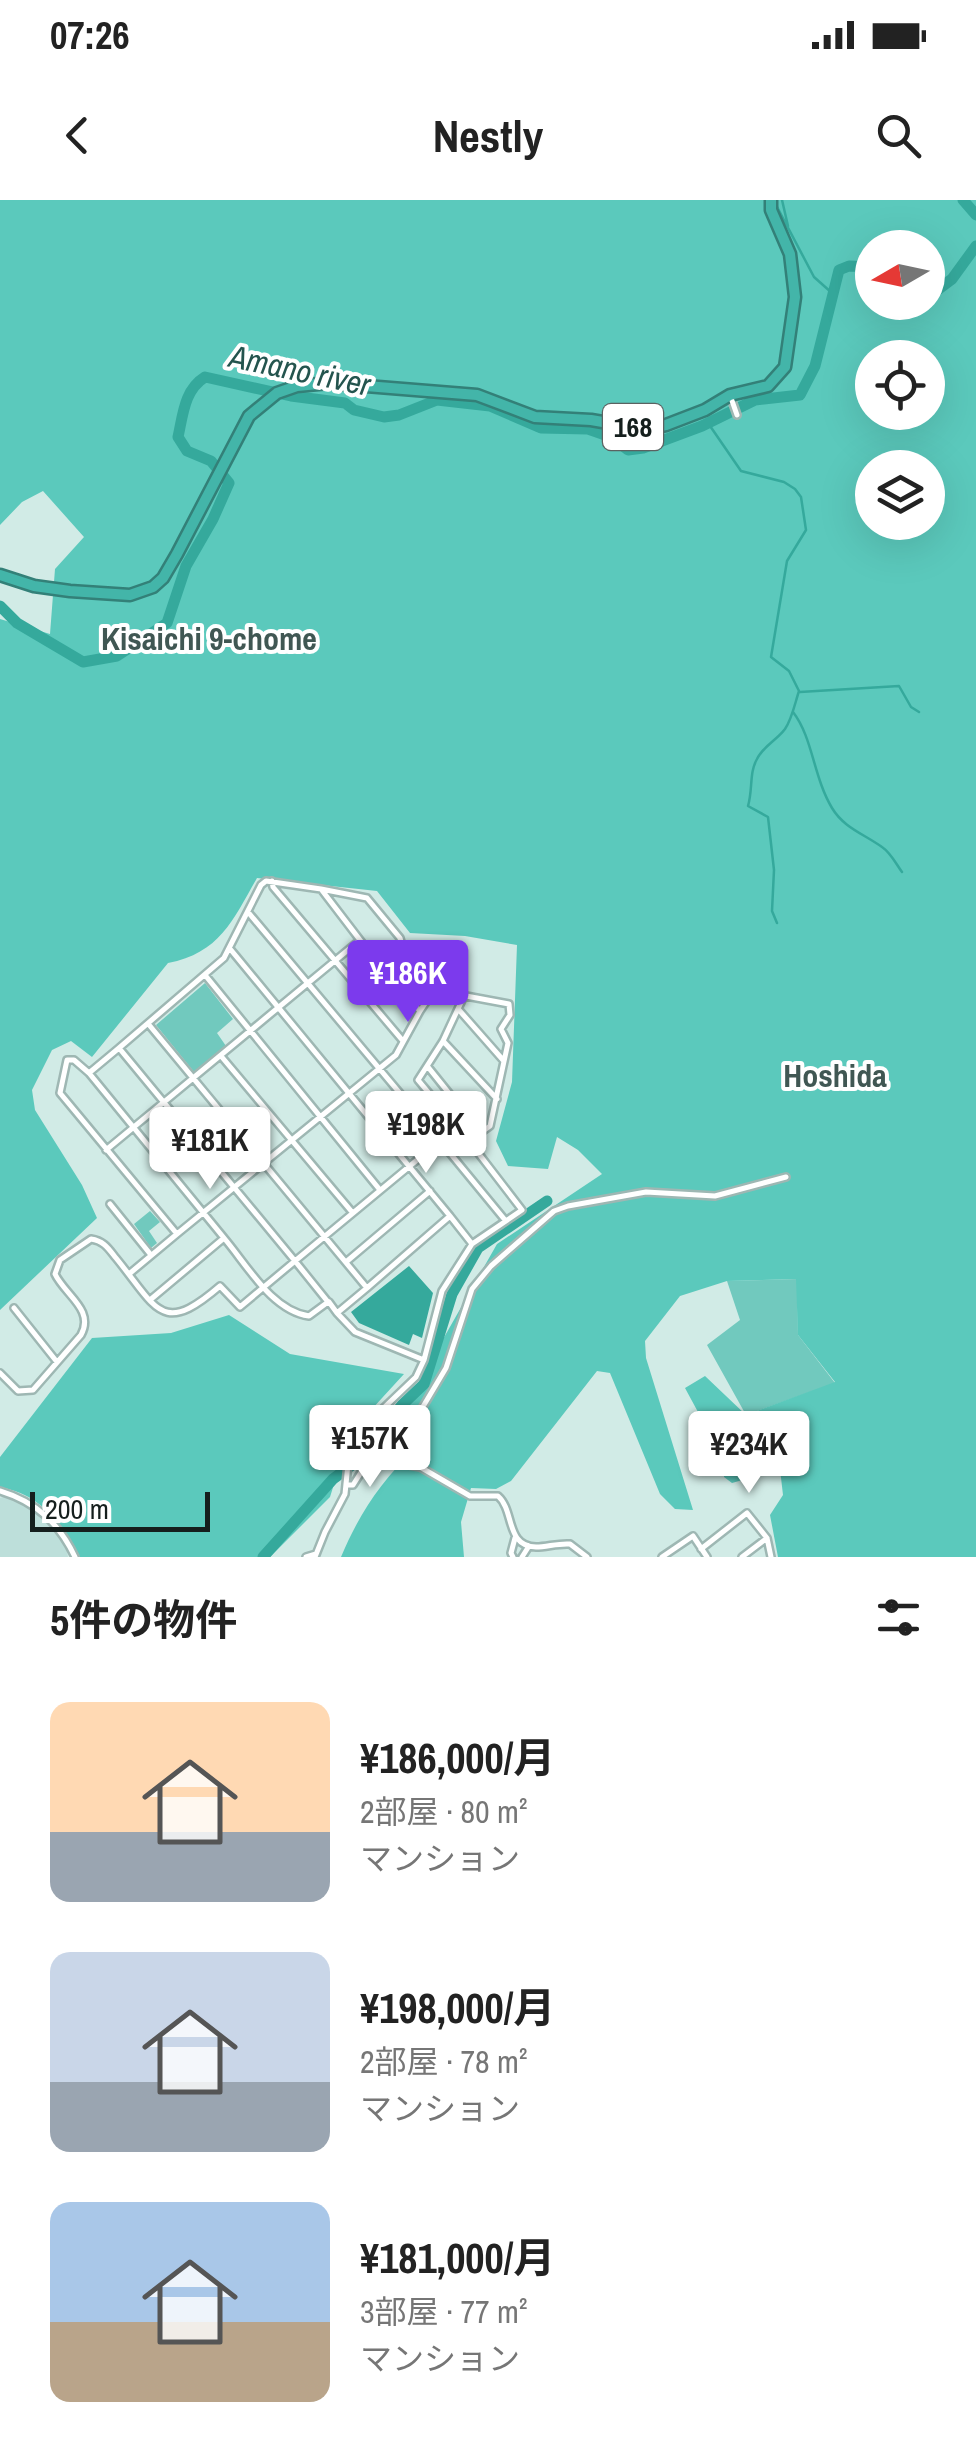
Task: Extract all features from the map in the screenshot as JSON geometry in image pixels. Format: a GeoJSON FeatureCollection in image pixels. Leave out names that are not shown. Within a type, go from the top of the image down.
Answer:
{"type":"FeatureCollection","features":[{"type":"Feature","properties":{"kind":"highway","name":"168"},"geometry":{"type":"LineString","coordinates":[[0,575],[59,590],[130,595],[145,591],[163,578],[242,428],[263,402],[297,386],[329,383],[477,395],[535,417],[591,420],[644,429],[686,418],[768,386],[785,366],[795,297],[794,273],[771,200]]}},
{"type":"Feature","properties":{"kind":"street"},"geometry":{"type":"LineString","coordinates":[[731,398],[737,415]]}},
{"type":"Feature","properties":{"kind":"street"},"geometry":{"type":"LineString","coordinates":[[272,881],[273,887],[403,1041]]}},
{"type":"Feature","properties":{"kind":"street"},"geometry":{"type":"LineString","coordinates":[[89,1074],[150,1026],[231,950],[261,884],[272,881],[367,898],[400,938],[404,953],[434,990],[510,1004],[510,1015],[501,1028],[508,1043],[490,1126],[469,1141]]}},
{"type":"Feature","properties":{"kind":"street"},"geometry":{"type":"LineString","coordinates":[[320,890],[420,1011]]}},
{"type":"Feature","properties":{"kind":"street"},"geometry":{"type":"LineString","coordinates":[[248,912],[506,1221]]}},
{"type":"Feature","properties":{"kind":"street"},"geometry":{"type":"LineString","coordinates":[[106,1150],[360,940]]}},
{"type":"Feature","properties":{"kind":"street"},"geometry":{"type":"LineString","coordinates":[[231,950],[472,1244]]}},
{"type":"Feature","properties":{"kind":"street"},"geometry":{"type":"LineString","coordinates":[[384,971],[404,953]]}},
{"type":"Feature","properties":{"kind":"street"},"geometry":{"type":"LineString","coordinates":[[204,975],[380,1190]]}},
{"type":"Feature","properties":{"kind":"street"},"geometry":{"type":"LineString","coordinates":[[129,1274],[396,1055],[434,990]]}},
{"type":"Feature","properties":{"kind":"street"},"geometry":{"type":"LineString","coordinates":[[306,1557],[316,1556],[348,1485],[348,1464],[372,1420],[407,1388],[424,1360],[442,1291],[472,1244],[522,1210],[418,1080],[443,1041],[464,996]]}},
{"type":"Feature","properties":{"kind":"street"},"geometry":{"type":"LineString","coordinates":[[459,1010],[504,1060]]}},
{"type":"Feature","properties":{"kind":"street"},"geometry":{"type":"LineString","coordinates":[[150,1026],[367,1288]]}},
{"type":"Feature","properties":{"kind":"street"},"geometry":{"type":"LineString","coordinates":[[443,1041],[497,1099]]}},
{"type":"Feature","properties":{"kind":"street"},"geometry":{"type":"LineString","coordinates":[[119,1048],[354,1332],[424,1360]]}},
{"type":"Feature","properties":{"kind":"street"},"geometry":{"type":"LineString","coordinates":[[222,1056],[352,1212]]}},
{"type":"Feature","properties":{"kind":"street"},"geometry":{"type":"LineString","coordinates":[[177,1234],[60,1093],[67,1060],[74,1060],[89,1074],[281,1306],[309,1316],[328,1302]]}},
{"type":"Feature","properties":{"kind":"street"},"geometry":{"type":"LineString","coordinates":[[428,1067],[481,1133]]}},
{"type":"Feature","properties":{"kind":"street"},"geometry":{"type":"LineString","coordinates":[[0,1373],[10,1385],[24,1392],[32,1390],[80,1335],[86,1319],[55,1274],[60,1260],[84,1241],[99,1240],[158,1309],[174,1315],[192,1310],[220,1286],[240,1307],[440,1142]]}},
{"type":"Feature","properties":{"kind":"street"},"geometry":{"type":"LineString","coordinates":[[379,1460],[415,1420],[446,1368],[472,1289],[491,1266],[554,1212],[646,1192],[715,1196],[786,1177]]}},
{"type":"Feature","properties":{"kind":"street"},"geometry":{"type":"LineString","coordinates":[[346,1262],[430,1192]]}},
{"type":"Feature","properties":{"kind":"street"},"geometry":{"type":"LineString","coordinates":[[110,1204],[151,1255]]}},
{"type":"Feature","properties":{"kind":"street"},"geometry":{"type":"LineString","coordinates":[[338,1312],[450,1216]]}},
{"type":"Feature","properties":{"kind":"street"},"geometry":{"type":"LineString","coordinates":[[150,1300],[224,1238]]}},
{"type":"Feature","properties":{"kind":"street"},"geometry":{"type":"LineString","coordinates":[[14,1308],[57,1362]]}},
{"type":"Feature","properties":{"kind":"street"},"geometry":{"type":"LineString","coordinates":[[354,1454],[420,1467],[470,1496],[498,1496],[508,1507],[516,1538],[513,1557]]}},
{"type":"Feature","properties":{"kind":"street"},"geometry":{"type":"LineString","coordinates":[[348,1485],[368,1458]]}},
{"type":"Feature","properties":{"kind":"street"},"geometry":{"type":"LineString","coordinates":[[0,1491],[24,1498],[53,1520],[75,1557]]}},
{"type":"Feature","properties":{"kind":"street"},"geometry":{"type":"LineString","coordinates":[[701,1549],[747,1514],[766,1538],[771,1557]]}},
{"type":"Feature","properties":{"kind":"street"},"geometry":{"type":"LineString","coordinates":[[665,1556],[693,1536],[707,1557]]}},
{"type":"Feature","properties":{"kind":"street"},"geometry":{"type":"LineString","coordinates":[[516,1538],[529,1546],[570,1544],[587,1557]]}},
{"type":"Feature","properties":{"kind":"street"},"geometry":{"type":"LineString","coordinates":[[742,1557],[766,1538]]}},
{"type":"Feature","properties":{"kind":"street"},"geometry":{"type":"LineString","coordinates":[[522,1557],[529,1546]]}},
{"type":"Feature","properties":{"kind":"shaded area"},"geometry":{"type":"Polygon","coordinates":[[[0,200],[976,200],[976,1557],[778,1557],[770,1515],[783,1495],[780,1469],[732,1483],[724,1477],[725,1462],[685,1388],[705,1376],[746,1415],[835,1382],[798,1335],[796,1279],[727,1281],[680,1296],[645,1341],[646,1358],[693,1510],[675,1509],[660,1494],[610,1373],[597,1371],[511,1481],[496,1489],[471,1488],[461,1522],[464,1557],[341,1557],[372,1499],[415,1449],[396,1422],[497,1244],[602,1174],[578,1150],[557,1137],[548,1169],[508,1166],[496,1141],[512,1082],[517,945],[465,936],[410,933],[377,891],[257,878],[213,943],[168,963],[92,1057],[71,1041],[52,1050],[32,1090],[35,1110],[82,1185],[97,1218],[0,1310],[0,619],[50,634],[55,569],[84,537],[43,491],[22,502],[0,525],[0,200]]]}},
{"type":"Feature","properties":{"kind":"shaded area"},"geometry":{"type":"Polygon","coordinates":[[[205,983],[233,1019],[217,1033],[226,1046],[194,1072],[156,1025],[205,983]]]}},
{"type":"Feature","properties":{"kind":"shaded area"},"geometry":{"type":"Polygon","coordinates":[[[150,1211],[160,1222],[149,1231],[157,1243],[151,1248],[134,1224],[150,1211]]]}},
{"type":"Feature","properties":{"kind":"shaded area"},"geometry":{"type":"Polygon","coordinates":[[[409,1266],[433,1293],[422,1338],[413,1334],[409,1345],[359,1323],[351,1312],[409,1266]]]}},
{"type":"Feature","properties":{"kind":"shaded area"},"geometry":{"type":"Polygon","coordinates":[[[797,1279],[798,1335],[835,1383],[746,1415],[707,1345],[740,1320],[727,1281],[797,1279]]]}},
{"type":"Feature","properties":{"kind":"shaded area"},"geometry":{"type":"Polygon","coordinates":[[[229,1315],[290,1354],[404,1374],[350,1433],[330,1497],[270,1557],[77,1557],[46,1510],[27,1496],[0,1487],[0,1457],[92,1338],[171,1333],[229,1315]]]}},
{"type":"Feature","properties":{"kind":"shaded area"},"geometry":{"type":"Polygon","coordinates":[[[0,1498],[21,1501],[48,1523],[66,1545],[68,1557],[0,1557],[0,1498]]]}},
{"type":"Feature","properties":{"kind":"waterway"},"geometry":{"type":"LineString","coordinates":[[782,200],[788,226]]}},
{"type":"Feature","properties":{"kind":"waterway","name":"Amano river"},"geometry":{"type":"LineString","coordinates":[[963,200],[976,215]]}},
{"type":"Feature","properties":{"kind":"waterway"},"geometry":{"type":"LineString","coordinates":[[775,203],[814,277],[832,293]]}},
{"type":"Feature","properties":{"kind":"waterway","name":"Amano river"},"geometry":{"type":"LineString","coordinates":[[945,284],[976,246]]}},
{"type":"Feature","properties":{"kind":"waterway","name":"Amano river"},"geometry":{"type":"LineString","coordinates":[[0,606],[17,623],[83,662],[117,656],[167,623],[186,566],[229,483],[211,461],[187,451],[178,437],[189,396],[205,377],[345,403],[354,410],[384,417],[437,400],[490,406],[541,428],[588,429],[611,437],[628,450],[643,448],[702,426],[755,400],[800,395],[815,366],[839,270],[855,266]]}},
{"type":"Feature","properties":{"kind":"waterway"},"geometry":{"type":"LineString","coordinates":[[708,423],[741,471],[784,482],[795,489],[801,497],[806,530],[787,561],[771,657],[789,671],[799,691],[787,725],[755,764],[748,806],[768,817],[774,870],[772,911],[777,923]]}},
{"type":"Feature","properties":{"kind":"waterway"},"geometry":{"type":"LineString","coordinates":[[800,692],[899,686],[911,707],[919,712]]}},
{"type":"Feature","properties":{"kind":"waterway"},"geometry":{"type":"LineString","coordinates":[[793,712],[805,733],[832,808],[848,826],[885,849],[902,872]]}},
{"type":"Feature","properties":{"kind":"waterway"},"geometry":{"type":"LineString","coordinates":[[263,1557],[333,1479],[356,1462],[424,1384],[452,1294],[478,1248],[547,1201]]}},
{"type":"Feature","properties":{"kind":"district","name":"Kisaichi 9-chome"},"geometry":{"type":"Point","coordinates":[209,638]}},
{"type":"Feature","properties":{"kind":"district","name":"Hoshida"},"geometry":{"type":"Point","coordinates":[835,1075]}}]}
